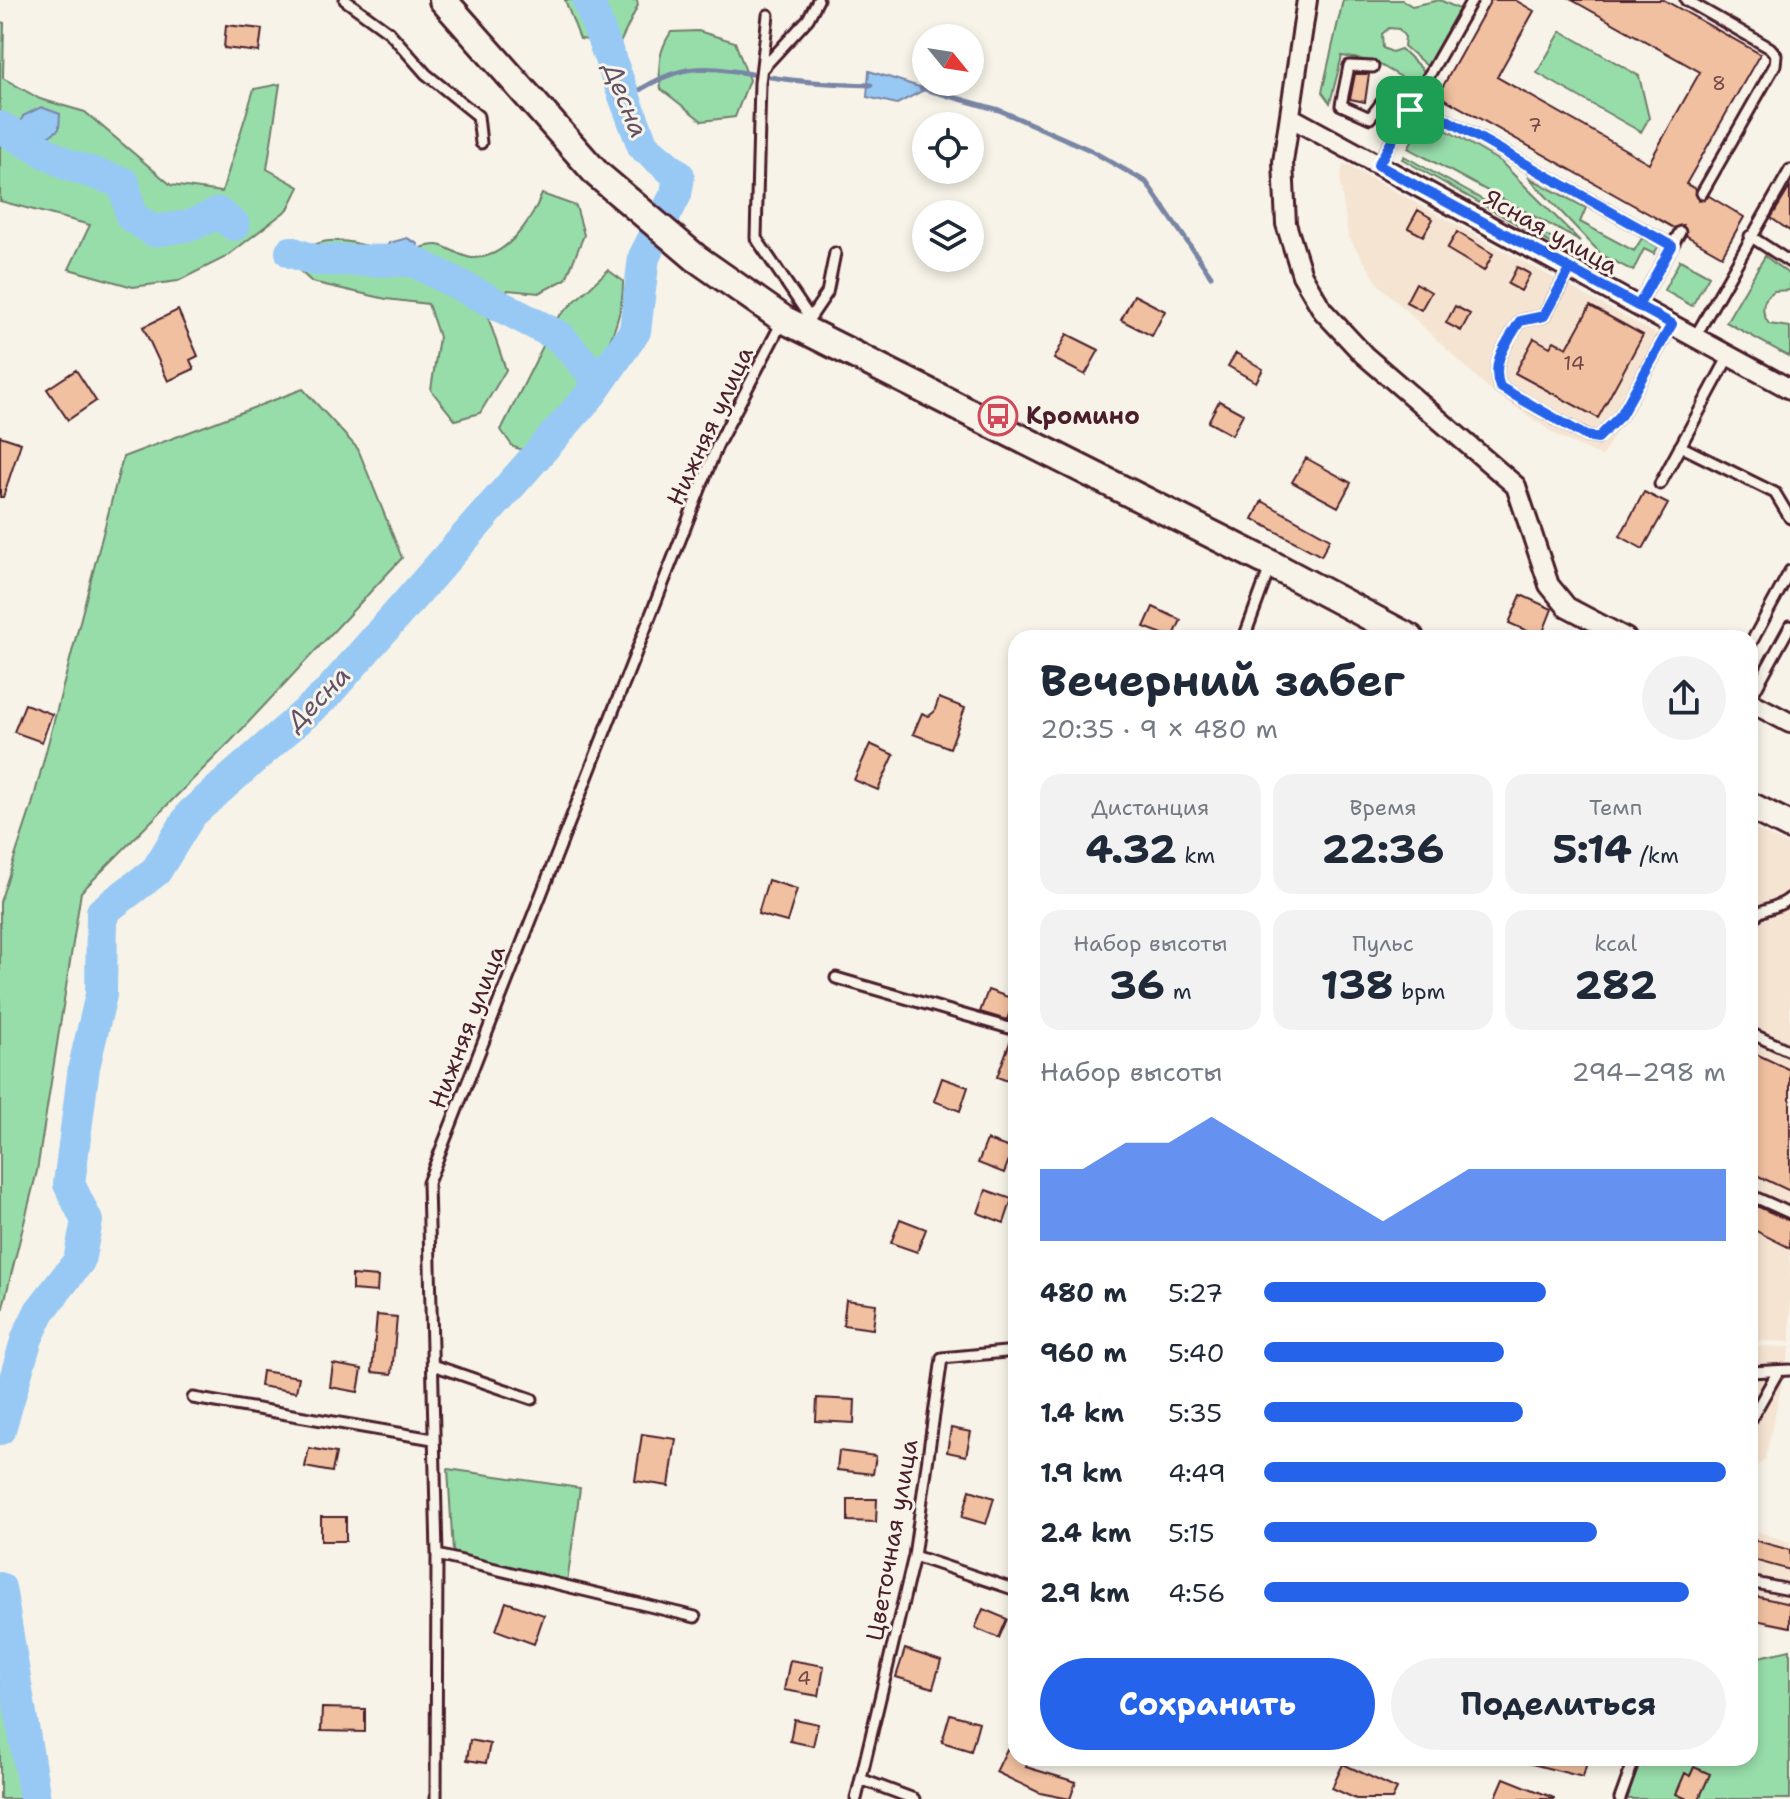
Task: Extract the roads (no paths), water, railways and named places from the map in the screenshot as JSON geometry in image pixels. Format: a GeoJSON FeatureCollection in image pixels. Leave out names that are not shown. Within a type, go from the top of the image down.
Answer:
{"type":"FeatureCollection","features":[{"type":"Feature","properties":{"kind":"street"},"geometry":{"type":"LineString","coordinates":[[443,0],[597,174],[696,258],[800,323],[1395,630]]}},
{"type":"Feature","properties":{"kind":"street"},"geometry":{"type":"LineString","coordinates":[[1307,0],[1283,162],[1286,224],[1302,275],[1323,311],[1364,355],[1516,486],[1549,585],[1567,607],[1611,630]]}},
{"type":"Feature","properties":{"kind":"street","name":"Ясная улица"},"geometry":{"type":"LineString","coordinates":[[1290,117],[1790,389]]}},
{"type":"Feature","properties":{"kind":"street"},"geometry":{"type":"LineString","coordinates":[[1758,705],[1790,723]]}},
{"type":"Feature","properties":{"kind":"street"},"geometry":{"type":"LineString","coordinates":[[1758,814],[1790,826]]}},
{"type":"Feature","properties":{"kind":"lane"},"geometry":{"type":"LineString","coordinates":[[345,0],[389,32],[426,74],[478,116],[481,143]]}},
{"type":"Feature","properties":{"kind":"lane"},"geometry":{"type":"LineString","coordinates":[[762,69],[808,19],[818,0]]}},
{"type":"Feature","properties":{"kind":"lane"},"geometry":{"type":"LineString","coordinates":[[1378,165],[1472,0]]}},
{"type":"Feature","properties":{"kind":"lane"},"geometry":{"type":"LineString","coordinates":[[1686,0],[1770,48],[1776,55],[1775,65],[1702,193]]}},
{"type":"Feature","properties":{"kind":"lane"},"geometry":{"type":"LineString","coordinates":[[768,15],[760,83],[756,238],[800,323]]}},
{"type":"Feature","properties":{"kind":"lane"},"geometry":{"type":"LineString","coordinates":[[1373,67],[1352,64],[1346,69],[1341,105],[1370,118],[1385,98],[1412,106],[1672,246]]}},
{"type":"Feature","properties":{"kind":"lane"},"geometry":{"type":"LineString","coordinates":[[1695,337],[1790,170]]}},
{"type":"Feature","properties":{"kind":"lane"},"geometry":{"type":"LineString","coordinates":[[1638,306],[1680,232]]}},
{"type":"Feature","properties":{"kind":"lane"},"geometry":{"type":"LineString","coordinates":[[1750,236],[1790,262]]}},
{"type":"Feature","properties":{"kind":"lane","name":"Нижняя улица"},"geometry":{"type":"LineString","coordinates":[[436,1799],[437,1555],[428,1183],[717,446],[800,323],[827,293],[835,253]]}},
{"type":"Feature","properties":{"kind":"lane"},"geometry":{"type":"LineString","coordinates":[[1570,269],[1544,316],[1520,321],[1496,362],[1495,375],[1500,387],[1586,436],[1598,438],[1621,415],[1672,324]]}},
{"type":"Feature","properties":{"kind":"lane"},"geometry":{"type":"LineString","coordinates":[[1660,484],[1729,356]]}},
{"type":"Feature","properties":{"kind":"lane"},"geometry":{"type":"LineString","coordinates":[[1680,446],[1775,493],[1790,518]]}},
{"type":"Feature","properties":{"kind":"lane"},"geometry":{"type":"LineString","coordinates":[[1247,630],[1271,564]]}},
{"type":"Feature","properties":{"kind":"lane"},"geometry":{"type":"LineString","coordinates":[[1758,630],[1790,571]]}},
{"type":"Feature","properties":{"kind":"lane"},"geometry":{"type":"LineString","coordinates":[[1758,685],[1790,626]]}},
{"type":"Feature","properties":{"kind":"lane"},"geometry":{"type":"LineString","coordinates":[[1758,912],[1779,906],[1790,898]]}},
{"type":"Feature","properties":{"kind":"lane"},"geometry":{"type":"LineString","coordinates":[[836,978],[1008,1028]]}},
{"type":"Feature","properties":{"kind":"lane"},"geometry":{"type":"LineString","coordinates":[[1758,1037],[1790,1051]]}},
{"type":"Feature","properties":{"kind":"lane"},"geometry":{"type":"LineString","coordinates":[[1758,1199],[1790,1213]]}},
{"type":"Feature","properties":{"kind":"lane","name":"Цветочная улица"},"geometry":{"type":"LineString","coordinates":[[856,1799],[914,1556],[942,1358],[1008,1352]]}},
{"type":"Feature","properties":{"kind":"lane"},"geometry":{"type":"LineString","coordinates":[[433,1365],[532,1399]]}},
{"type":"Feature","properties":{"kind":"lane"},"geometry":{"type":"LineString","coordinates":[[1758,1372],[1790,1370]]}},
{"type":"Feature","properties":{"kind":"lane"},"geometry":{"type":"LineString","coordinates":[[1758,1407],[1777,1373]]}},
{"type":"Feature","properties":{"kind":"lane"},"geometry":{"type":"LineString","coordinates":[[193,1398],[433,1439]]}},
{"type":"Feature","properties":{"kind":"lane"},"geometry":{"type":"LineString","coordinates":[[437,1555],[695,1617]]}},
{"type":"Feature","properties":{"kind":"lane"},"geometry":{"type":"LineString","coordinates":[[914,1556],[1008,1587]]}},
{"type":"Feature","properties":{"kind":"lane"},"geometry":{"type":"LineString","coordinates":[[1758,1584],[1790,1590]]}},
{"type":"Feature","properties":{"kind":"lane"},"geometry":{"type":"LineString","coordinates":[[1620,1799],[1632,1766]]}},
{"type":"Feature","properties":{"kind":"lane"},"geometry":{"type":"LineString","coordinates":[[863,1780],[914,1799]]}},
{"type":"Feature","properties":{"kind":"water"},"geometry":{"type":"Polygon","coordinates":[[[869,71],[912,85],[912,96],[897,104],[867,97],[869,71]]]}},
{"type":"Feature","properties":{"kind":"water"},"geometry":{"type":"Polygon","coordinates":[[[41,107],[60,114],[59,129],[31,149],[13,144],[23,116],[41,107]]]}},
{"type":"Feature","properties":{"kind":"water"},"geometry":{"type":"Polygon","coordinates":[[[407,238],[418,244],[413,261],[395,267],[378,259],[389,243],[407,238]]]}},
{"type":"Feature","properties":{"kind":"waterway","name":"Десна"},"geometry":{"type":"LineString","coordinates":[[0,1429],[27,1338],[40,1311],[79,1261],[87,1221],[69,1184],[84,1067],[101,995],[102,912],[156,871],[191,814],[326,695],[591,394],[635,331],[644,257],[676,194],[679,176],[643,146],[588,0]]}},
{"type":"Feature","properties":{"kind":"waterway"},"geometry":{"type":"LineString","coordinates":[[624,100],[667,76],[701,68],[806,81],[871,85]]}},
{"type":"Feature","properties":{"kind":"waterway"},"geometry":{"type":"LineString","coordinates":[[949,96],[999,110],[1090,150],[1146,182],[1211,276]]}},
{"type":"Feature","properties":{"kind":"waterway"},"geometry":{"type":"LineString","coordinates":[[0,127],[68,165],[124,183],[131,216],[154,231],[192,225],[218,213],[234,225]]}},
{"type":"Feature","properties":{"kind":"waterway"},"geometry":{"type":"LineString","coordinates":[[291,252],[314,260],[413,261],[560,337],[599,381]]}},
{"type":"Feature","properties":{"kind":"waterway","name":"Десна"},"geometry":{"type":"LineString","coordinates":[[0,1588],[35,1799]]}},
{"type":"Feature","properties":{"kind":"place","name":"Кромино"},"geometry":{"type":"Point","coordinates":[998,416]}}]}
